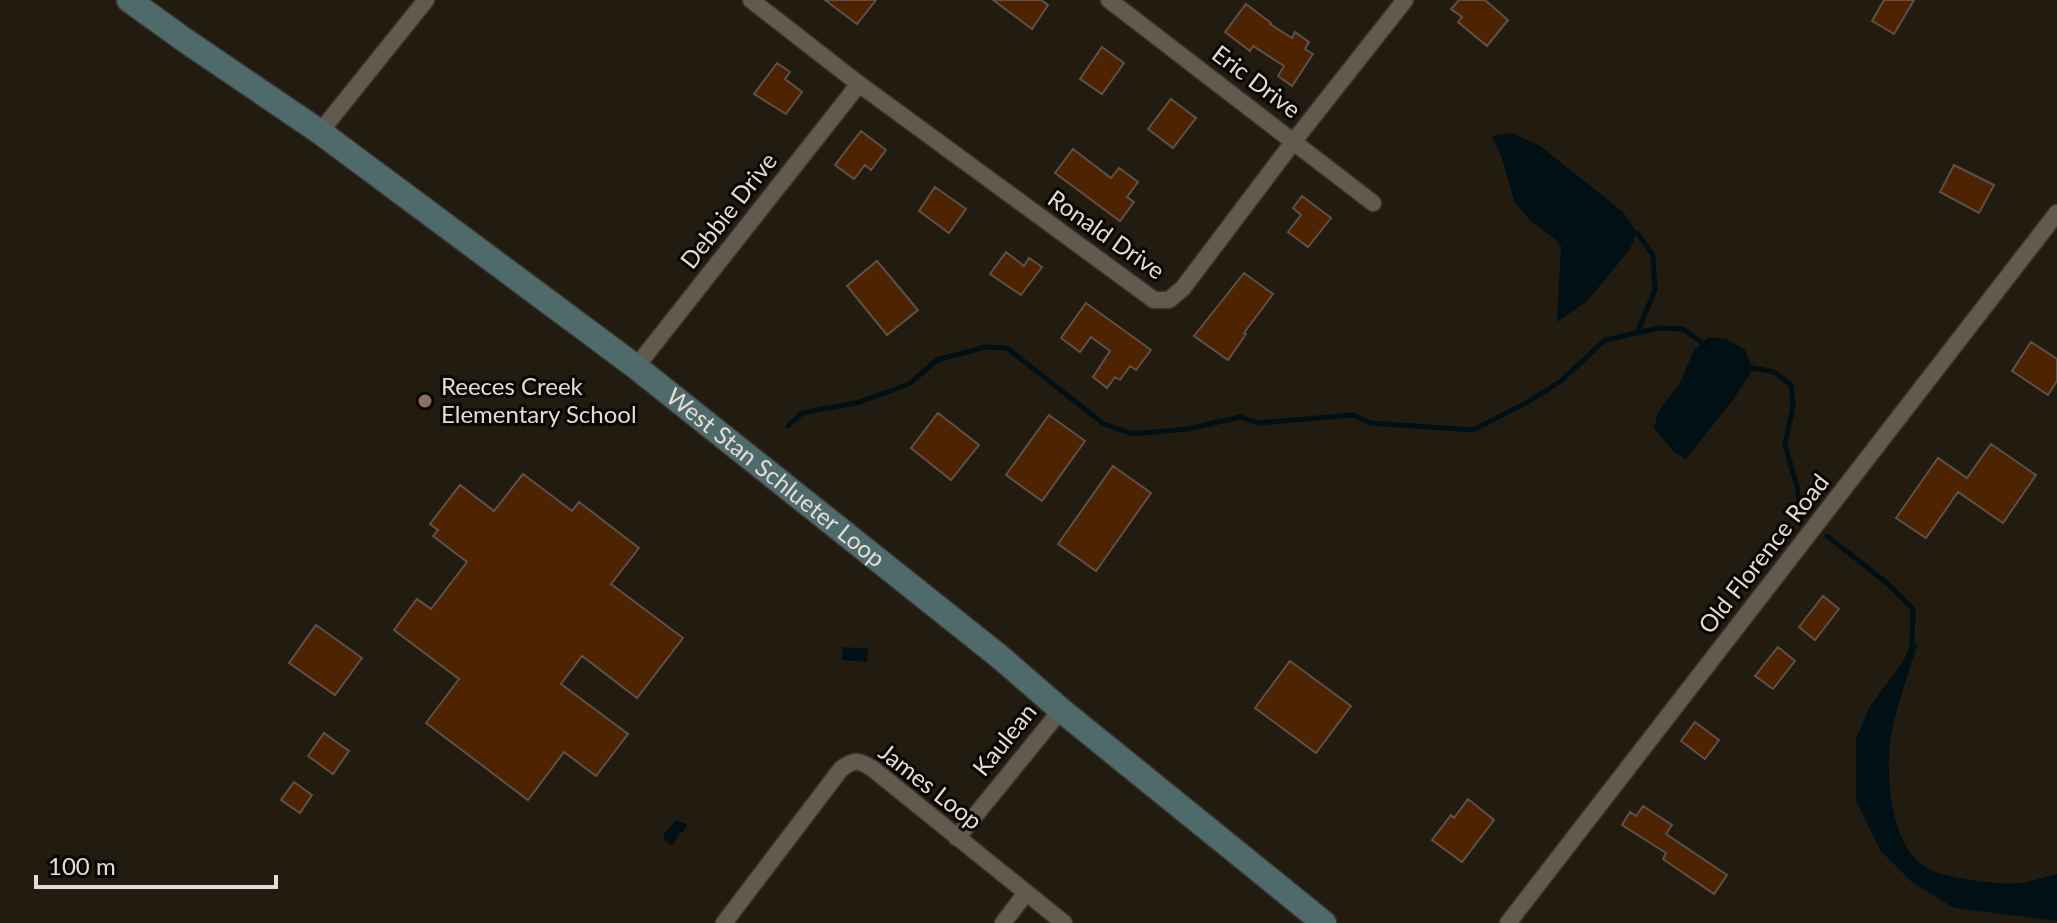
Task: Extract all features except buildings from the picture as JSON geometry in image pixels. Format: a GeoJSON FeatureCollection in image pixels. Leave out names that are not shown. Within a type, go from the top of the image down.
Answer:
{"type":"FeatureCollection","features":[{"type":"Feature","properties":{"kind":"main road","name":"West Stan Schlueter Loop"},"geometry":{"type":"LineString","coordinates":[[129,0],[320,132],[636,367],[1000,657],[1324,923]]}},
{"type":"Feature","properties":{"kind":"street"},"geometry":{"type":"LineString","coordinates":[[320,132],[426,0]]}},
{"type":"Feature","properties":{"kind":"street","name":"Ronald Drive"},"geometry":{"type":"LineString","coordinates":[[751,0],[859,84],[1154,300],[1169,300],[1183,288],[1405,0]]}},
{"type":"Feature","properties":{"kind":"street","name":"Eric Drive"},"geometry":{"type":"LineString","coordinates":[[1109,0],[1373,203]]}},
{"type":"Feature","properties":{"kind":"street","name":"Debbie Drive"},"geometry":{"type":"LineString","coordinates":[[636,367],[859,84]]}},
{"type":"Feature","properties":{"kind":"street","name":"Old Florence Road"},"geometry":{"type":"LineString","coordinates":[[1508,923],[2057,213]]}},
{"type":"Feature","properties":{"kind":"street","name":"Kaulean"},"geometry":{"type":"LineString","coordinates":[[957,838],[1061,710]]}},
{"type":"Feature","properties":{"kind":"street","name":"James Loop"},"geometry":{"type":"LineString","coordinates":[[724,923],[841,769],[860,761],[1064,923]]}},
{"type":"Feature","properties":{"kind":"street"},"geometry":{"type":"LineString","coordinates":[[1003,923],[1026,893]]}},
{"type":"Feature","properties":{"kind":"shaded area"},"geometry":{"type":"Polygon","coordinates":[[[1512,133],[1540,146],[1623,212],[1637,233],[1629,251],[1586,302],[1557,322],[1561,246],[1515,203],[1492,136],[1512,133]]]}},
{"type":"Feature","properties":{"kind":"shaded area"},"geometry":{"type":"Polygon","coordinates":[[[1709,337],[1726,339],[1745,350],[1753,369],[1686,459],[1674,452],[1654,428],[1658,412],[1680,383],[1694,350],[1709,337]]]}},
{"type":"Feature","properties":{"kind":"shaded area"},"geometry":{"type":"Polygon","coordinates":[[[1918,641],[1896,713],[1889,751],[1893,807],[1904,842],[1913,857],[1925,867],[1957,878],[2012,884],[2057,874],[2057,921],[1954,908],[1912,882],[1880,850],[1856,800],[1856,739],[1869,708],[1918,641]]]}},
{"type":"Feature","properties":{"kind":"shaded area"},"geometry":{"type":"Polygon","coordinates":[[[843,647],[868,649],[867,662],[842,660],[843,647]]]}},
{"type":"Feature","properties":{"kind":"shaded area"},"geometry":{"type":"Polygon","coordinates":[[[676,820],[687,827],[671,845],[663,835],[676,820]]]}},
{"type":"Feature","properties":{"kind":"waterway"},"geometry":{"type":"LineString","coordinates":[[1637,233],[1653,255],[1655,290],[1638,331]]}},
{"type":"Feature","properties":{"kind":"waterway"},"geometry":{"type":"LineString","coordinates":[[788,426],[802,413],[860,402],[909,384],[937,360],[985,347],[1007,348],[1104,424],[1132,434],[1187,429],[1241,417],[1257,423],[1353,415],[1370,423],[1473,430],[1561,381],[1605,340],[1660,328],[1683,329],[1707,346]]}},
{"type":"Feature","properties":{"kind":"waterway"},"geometry":{"type":"LineString","coordinates":[[1748,367],[1774,372],[1791,385],[1793,406],[1785,445],[1797,486],[1801,517]]}},
{"type":"Feature","properties":{"kind":"waterway"},"geometry":{"type":"LineString","coordinates":[[1827,536],[1887,583],[1913,609],[1912,645],[1906,662]]}},
{"type":"Feature","properties":{"kind":"place","name":"Reeces Creek Elementary School"},"geometry":{"type":"Point","coordinates":[425,401]}}]}
